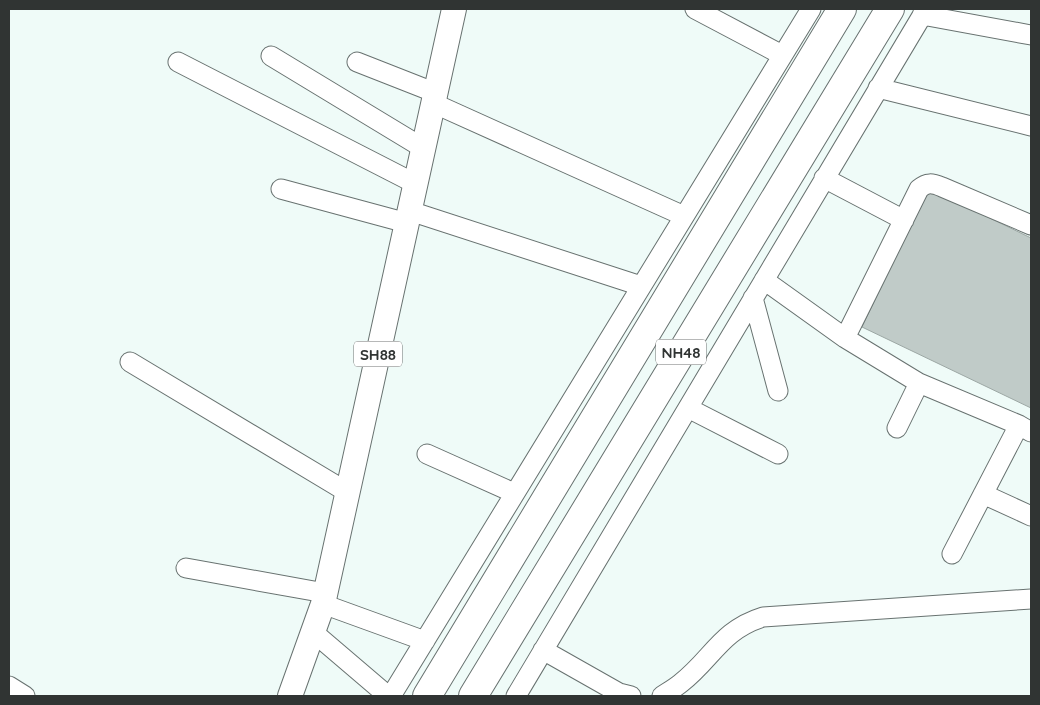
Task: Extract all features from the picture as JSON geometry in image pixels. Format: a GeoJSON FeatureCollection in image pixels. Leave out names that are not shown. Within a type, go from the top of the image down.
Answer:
{"type":"FeatureCollection","features":[{"type":"Feature","properties":{"kind":"highway","name":"NH48"},"geometry":{"type":"LineString","coordinates":[[427,696],[842,9]]}},
{"type":"Feature","properties":{"kind":"highway","name":"NH48"},"geometry":{"type":"LineString","coordinates":[[473,696],[890,9]]}},
{"type":"Feature","properties":{"kind":"main road","name":"SH88"},"geometry":{"type":"LineString","coordinates":[[290,696],[324,598],[454,9]]}},
{"type":"Feature","properties":{"kind":"street"},"geometry":{"type":"LineString","coordinates":[[695,9],[782,56]]}},
{"type":"Feature","properties":{"kind":"street"},"geometry":{"type":"LineString","coordinates":[[313,632],[389,696],[811,9]]}},
{"type":"Feature","properties":{"kind":"street"},"geometry":{"type":"LineString","coordinates":[[516,696],[924,12],[1031,35]]}},
{"type":"Feature","properties":{"kind":"street"},"geometry":{"type":"LineString","coordinates":[[271,56],[423,148]]}},
{"type":"Feature","properties":{"kind":"street"},"geometry":{"type":"LineString","coordinates":[[178,62],[416,184]]}},
{"type":"Feature","properties":{"kind":"street"},"geometry":{"type":"LineString","coordinates":[[357,62],[684,216]]}},
{"type":"Feature","properties":{"kind":"street"},"geometry":{"type":"LineString","coordinates":[[878,88],[1031,126]]}},
{"type":"Feature","properties":{"kind":"street"},"geometry":{"type":"LineString","coordinates":[[824,178],[904,220]]}},
{"type":"Feature","properties":{"kind":"street"},"geometry":{"type":"LineString","coordinates":[[845,338],[919,189],[924,184],[932,183],[1031,225]]}},
{"type":"Feature","properties":{"kind":"street"},"geometry":{"type":"LineString","coordinates":[[281,189],[408,217],[641,286]]}},
{"type":"Feature","properties":{"kind":"street"},"geometry":{"type":"LineString","coordinates":[[764,280],[845,338],[919,383],[1025,429],[983,494],[952,554]]}},
{"type":"Feature","properties":{"kind":"street"},"geometry":{"type":"LineString","coordinates":[[753,298],[778,391]]}},
{"type":"Feature","properties":{"kind":"street"},"geometry":{"type":"LineString","coordinates":[[130,362],[347,492]]}},
{"type":"Feature","properties":{"kind":"street"},"geometry":{"type":"LineString","coordinates":[[898,428],[919,383]]}},
{"type":"Feature","properties":{"kind":"street"},"geometry":{"type":"LineString","coordinates":[[688,408],[778,454]]}},
{"type":"Feature","properties":{"kind":"street"},"geometry":{"type":"LineString","coordinates":[[427,454],[514,493]]}},
{"type":"Feature","properties":{"kind":"street"},"geometry":{"type":"LineString","coordinates":[[983,494],[1031,516]]}},
{"type":"Feature","properties":{"kind":"street"},"geometry":{"type":"LineString","coordinates":[[186,568],[324,598],[425,640]]}},
{"type":"Feature","properties":{"kind":"street"},"geometry":{"type":"LineString","coordinates":[[662,696],[682,682],[726,637],[746,622],[763,617],[1031,599]]}},
{"type":"Feature","properties":{"kind":"street"},"geometry":{"type":"LineString","coordinates":[[543,650],[619,693],[632,696]]}},
{"type":"Feature","properties":{"kind":"street"},"geometry":{"type":"LineString","coordinates":[[9,686],[25,696]]}},
{"type":"Feature","properties":{"kind":"building"},"geometry":{"type":"Polygon","coordinates":[[[928,188],[1031,238],[1031,408],[862,327],[928,188]]]}}]}
